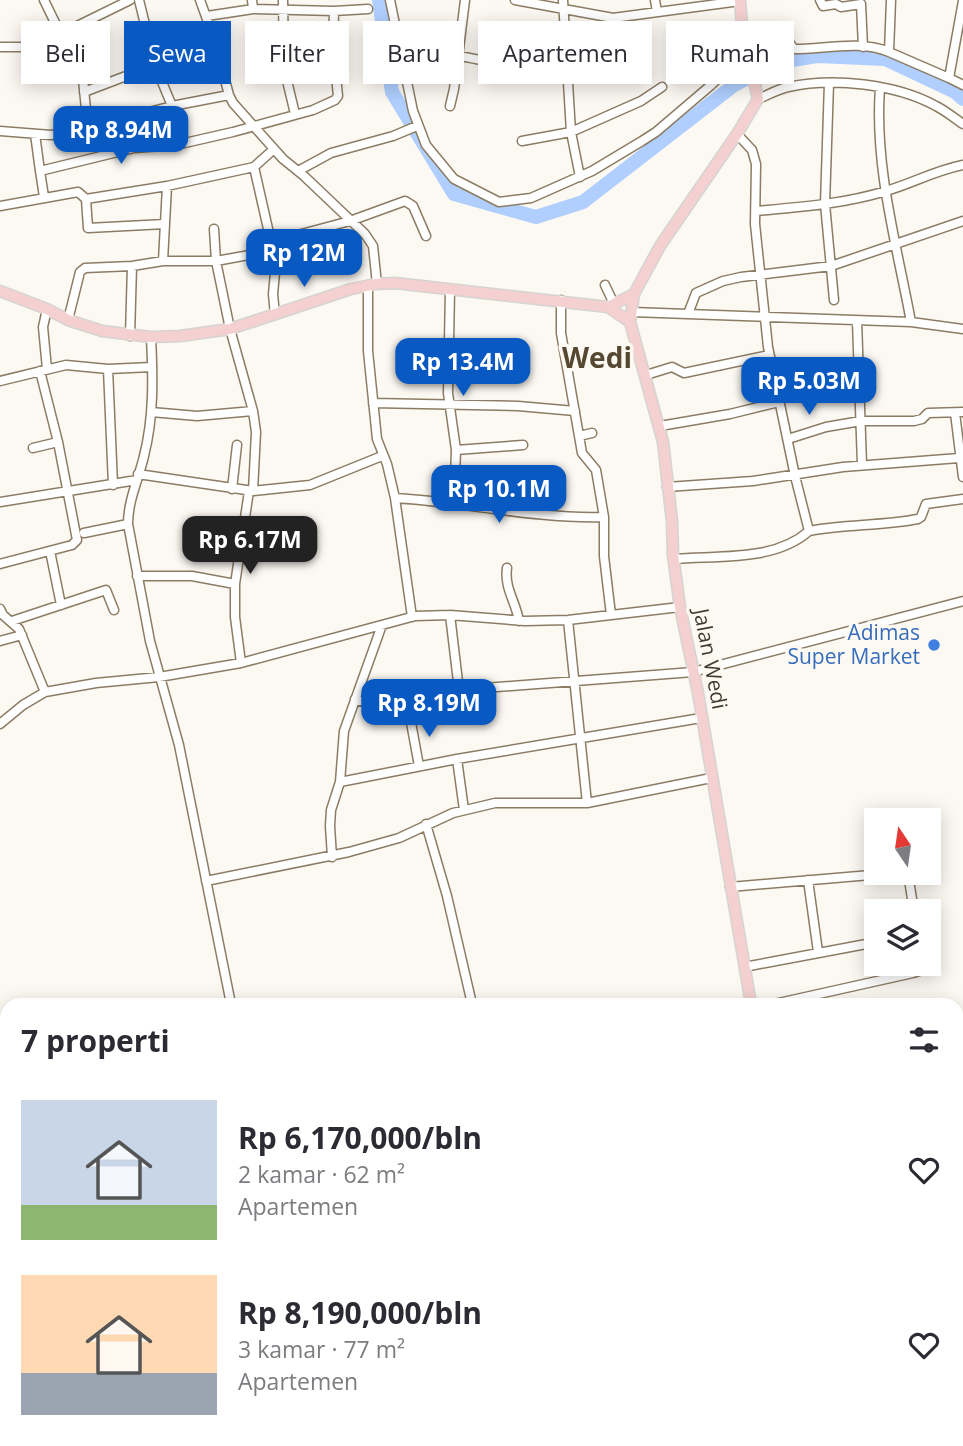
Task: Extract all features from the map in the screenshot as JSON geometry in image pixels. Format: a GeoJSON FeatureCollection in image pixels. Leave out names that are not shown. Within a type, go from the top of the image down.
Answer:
{"type":"FeatureCollection","features":[{"type":"Feature","properties":{"kind":"main road"},"geometry":{"type":"LineString","coordinates":[[740,0],[743,21]]}},
{"type":"Feature","properties":{"kind":"main road"},"geometry":{"type":"LineString","coordinates":[[0,291],[68,320],[102,331],[150,337],[230,329],[373,285],[396,283],[611,305],[631,317],[634,294],[660,246],[737,134],[758,96],[755,84]]}},
{"type":"Feature","properties":{"kind":"main road"},"geometry":{"type":"LineString","coordinates":[[611,305],[634,294]]}},
{"type":"Feature","properties":{"kind":"main road","name":"Jalan Wedi"},"geometry":{"type":"LineString","coordinates":[[631,317],[660,426],[680,607],[750,998]]}},
{"type":"Feature","properties":{"kind":"street"},"geometry":{"type":"LineString","coordinates":[[44,0],[54,21]]}},
{"type":"Feature","properties":{"kind":"street"},"geometry":{"type":"LineString","coordinates":[[139,0],[144,21]]}},
{"type":"Feature","properties":{"kind":"street"},"geometry":{"type":"LineString","coordinates":[[200,0],[229,95],[238,110],[274,149],[365,234],[373,246],[373,285],[368,338],[373,403],[377,439],[387,464],[395,498],[412,617]]}},
{"type":"Feature","properties":{"kind":"street"},"geometry":{"type":"LineString","coordinates":[[283,0],[284,68],[295,114]]}},
{"type":"Feature","properties":{"kind":"street"},"geometry":{"type":"LineString","coordinates":[[390,0],[395,21]]}},
{"type":"Feature","properties":{"kind":"street"},"geometry":{"type":"LineString","coordinates":[[463,21],[465,0]]}},
{"type":"Feature","properties":{"kind":"street"},"geometry":{"type":"LineString","coordinates":[[515,0],[563,4],[613,18],[740,0]]}},
{"type":"Feature","properties":{"kind":"street"},"geometry":{"type":"LineString","coordinates":[[655,0],[657,12]]}},
{"type":"Feature","properties":{"kind":"street"},"geometry":{"type":"LineString","coordinates":[[820,0],[823,6],[836,4],[841,7],[861,2],[863,47]]}},
{"type":"Feature","properties":{"kind":"street"},"geometry":{"type":"LineString","coordinates":[[889,52],[891,0]]}},
{"type":"Feature","properties":{"kind":"street"},"geometry":{"type":"LineString","coordinates":[[87,21],[126,1]]}},
{"type":"Feature","properties":{"kind":"street"},"geometry":{"type":"LineString","coordinates":[[949,78],[959,59],[963,1]]}},
{"type":"Feature","properties":{"kind":"street"},"geometry":{"type":"LineString","coordinates":[[207,16],[253,5],[283,10],[368,9]]}},
{"type":"Feature","properties":{"kind":"street"},"geometry":{"type":"LineString","coordinates":[[40,171],[134,148],[176,145],[255,126],[313,110],[337,98],[333,48],[334,11]]}},
{"type":"Feature","properties":{"kind":"street"},"geometry":{"type":"LineString","coordinates":[[0,47],[21,47]]}},
{"type":"Feature","properties":{"kind":"street"},"geometry":{"type":"LineString","coordinates":[[794,49],[881,48],[963,85]]}},
{"type":"Feature","properties":{"kind":"street"},"geometry":{"type":"LineString","coordinates":[[85,92],[124,77]]}},
{"type":"Feature","properties":{"kind":"street"},"geometry":{"type":"LineString","coordinates":[[829,83],[825,204],[834,300]]}},
{"type":"Feature","properties":{"kind":"street"},"geometry":{"type":"LineString","coordinates":[[758,96],[789,86],[858,83],[911,94],[938,106],[963,124]]}},
{"type":"Feature","properties":{"kind":"street"},"geometry":{"type":"LineString","coordinates":[[83,84],[88,128]]}},
{"type":"Feature","properties":{"kind":"street"},"geometry":{"type":"LineString","coordinates":[[163,84],[172,106]]}},
{"type":"Feature","properties":{"kind":"street"},"geometry":{"type":"LineString","coordinates":[[406,84],[413,128],[431,152],[454,179],[499,202],[531,198],[580,177],[656,132],[709,84]]}},
{"type":"Feature","properties":{"kind":"street"},"geometry":{"type":"LineString","coordinates":[[450,106],[454,84]]}},
{"type":"Feature","properties":{"kind":"street"},"geometry":{"type":"LineString","coordinates":[[568,84],[571,132],[580,177]]}},
{"type":"Feature","properties":{"kind":"street"},"geometry":{"type":"LineString","coordinates":[[522,141],[571,132],[641,101],[662,86]]}},
{"type":"Feature","properties":{"kind":"street"},"geometry":{"type":"LineString","coordinates":[[880,88],[878,136],[911,322]]}},
{"type":"Feature","properties":{"kind":"street"},"geometry":{"type":"LineString","coordinates":[[0,131],[34,134],[84,132],[88,128],[172,106],[229,95]]}},
{"type":"Feature","properties":{"kind":"street"},"geometry":{"type":"LineString","coordinates":[[298,171],[337,150],[413,128]]}},
{"type":"Feature","properties":{"kind":"street"},"geometry":{"type":"LineString","coordinates":[[34,134],[44,197]]}},
{"type":"Feature","properties":{"kind":"street"},"geometry":{"type":"LineString","coordinates":[[737,134],[752,150],[755,158],[755,224],[769,355],[809,531]]}},
{"type":"Feature","properties":{"kind":"street"},"geometry":{"type":"LineString","coordinates":[[86,200],[254,167],[274,149]]}},
{"type":"Feature","properties":{"kind":"street"},"geometry":{"type":"LineString","coordinates":[[757,211],[825,204],[887,191],[933,172],[963,165]]}},
{"type":"Feature","properties":{"kind":"street"},"geometry":{"type":"LineString","coordinates":[[254,167],[271,242]]}},
{"type":"Feature","properties":{"kind":"street"},"geometry":{"type":"LineString","coordinates":[[163,261],[167,186]]}},
{"type":"Feature","properties":{"kind":"street"},"geometry":{"type":"LineString","coordinates":[[0,206],[78,191],[86,200],[88,228],[166,224]]}},
{"type":"Feature","properties":{"kind":"street"},"geometry":{"type":"LineString","coordinates":[[68,320],[82,270],[92,267],[132,266],[163,261],[216,261],[260,253],[271,242],[350,221],[408,201],[413,206],[426,236]]}},
{"type":"Feature","properties":{"kind":"street"},"geometry":{"type":"LineString","coordinates":[[688,314],[693,298],[699,290],[723,281],[831,266],[963,221]]}},
{"type":"Feature","properties":{"kind":"street"},"geometry":{"type":"LineString","coordinates":[[214,229],[216,261],[230,329],[253,411],[257,443],[235,584],[235,617],[241,663]]}},
{"type":"Feature","properties":{"kind":"street"},"geometry":{"type":"LineString","coordinates":[[275,315],[273,294],[276,262]]}},
{"type":"Feature","properties":{"kind":"street"},"geometry":{"type":"LineString","coordinates":[[130,335],[132,266]]}},
{"type":"Feature","properties":{"kind":"street"},"geometry":{"type":"LineString","coordinates":[[605,285],[611,305]]}},
{"type":"Feature","properties":{"kind":"street"},"geometry":{"type":"LineString","coordinates":[[450,290],[449,405],[456,450],[454,504]]}},
{"type":"Feature","properties":{"kind":"street"},"geometry":{"type":"LineString","coordinates":[[561,300],[561,333],[579,436],[584,456],[595,468],[604,517],[604,556],[611,615]]}},
{"type":"Feature","properties":{"kind":"street"},"geometry":{"type":"LineString","coordinates":[[0,564],[74,544],[76,540],[43,370],[43,327],[47,309]]}},
{"type":"Feature","properties":{"kind":"street"},"geometry":{"type":"LineString","coordinates":[[631,317],[688,314],[911,322],[963,329]]}},
{"type":"Feature","properties":{"kind":"street"},"geometry":{"type":"LineString","coordinates":[[857,321],[862,465]]}},
{"type":"Feature","properties":{"kind":"street"},"geometry":{"type":"LineString","coordinates":[[150,337],[151,412],[145,455],[128,512],[128,524],[159,677],[179,745],[230,998]]}},
{"type":"Feature","properties":{"kind":"street"},"geometry":{"type":"LineString","coordinates":[[646,375],[672,367],[682,373],[769,355]]}},
{"type":"Feature","properties":{"kind":"street"},"geometry":{"type":"LineString","coordinates":[[0,381],[66,365],[108,369],[152,367]]}},
{"type":"Feature","properties":{"kind":"street"},"geometry":{"type":"LineString","coordinates":[[108,369],[113,485]]}},
{"type":"Feature","properties":{"kind":"street"},"geometry":{"type":"LineString","coordinates":[[660,426],[779,402]]}},
{"type":"Feature","properties":{"kind":"street"},"geometry":{"type":"LineString","coordinates":[[373,403],[518,406],[575,411]]}},
{"type":"Feature","properties":{"kind":"street"},"geometry":{"type":"LineString","coordinates":[[151,412],[197,416],[253,411]]}},
{"type":"Feature","properties":{"kind":"street"},"geometry":{"type":"LineString","coordinates":[[788,439],[825,427],[861,421],[914,421],[922,419],[928,413],[959,413],[959,458],[963,477]]}},
{"type":"Feature","properties":{"kind":"street"},"geometry":{"type":"LineString","coordinates":[[579,436],[592,433]]}},
{"type":"Feature","properties":{"kind":"street"},"geometry":{"type":"LineString","coordinates":[[33,448],[58,442]]}},
{"type":"Feature","properties":{"kind":"street"},"geometry":{"type":"LineString","coordinates":[[232,489],[237,445]]}},
{"type":"Feature","properties":{"kind":"street"},"geometry":{"type":"LineString","coordinates":[[456,450],[523,445]]}},
{"type":"Feature","properties":{"kind":"street"},"geometry":{"type":"LineString","coordinates":[[0,502],[113,485],[137,477],[251,491],[310,485],[382,456]]}},
{"type":"Feature","properties":{"kind":"street"},"geometry":{"type":"LineString","coordinates":[[667,487],[795,476],[862,465],[959,458]]}},
{"type":"Feature","properties":{"kind":"street"},"geometry":{"type":"LineString","coordinates":[[395,498],[570,518],[604,517]]}},
{"type":"Feature","properties":{"kind":"street"},"geometry":{"type":"LineString","coordinates":[[673,559],[771,552],[790,544],[809,531],[918,519],[926,504],[963,499]]}},
{"type":"Feature","properties":{"kind":"street"},"geometry":{"type":"LineString","coordinates":[[84,533],[128,524]]}},
{"type":"Feature","properties":{"kind":"street"},"geometry":{"type":"LineString","coordinates":[[50,551],[61,605]]}},
{"type":"Feature","properties":{"kind":"street"},"geometry":{"type":"LineString","coordinates":[[507,568],[507,587],[519,621]]}},
{"type":"Feature","properties":{"kind":"street"},"geometry":{"type":"LineString","coordinates":[[137,576],[192,576],[235,584]]}},
{"type":"Feature","properties":{"kind":"street"},"geometry":{"type":"LineString","coordinates":[[12,621],[106,590],[114,610]]}},
{"type":"Feature","properties":{"kind":"street"},"geometry":{"type":"LineString","coordinates":[[458,690],[693,672],[963,601]]}},
{"type":"Feature","properties":{"kind":"street"},"geometry":{"type":"LineString","coordinates":[[0,724],[45,692],[241,663],[412,617],[450,615],[519,621],[568,620],[680,607]]}},
{"type":"Feature","properties":{"kind":"street"},"geometry":{"type":"LineString","coordinates":[[0,609],[22,635],[45,692]]}},
{"type":"Feature","properties":{"kind":"street"},"geometry":{"type":"LineString","coordinates":[[355,699],[410,717],[458,716],[450,615]]}},
{"type":"Feature","properties":{"kind":"street"},"geometry":{"type":"LineString","coordinates":[[568,620],[587,803]]}},
{"type":"Feature","properties":{"kind":"street"},"geometry":{"type":"LineString","coordinates":[[332,857],[331,810],[340,782],[344,731],[382,625]]}},
{"type":"Feature","properties":{"kind":"street"},"geometry":{"type":"LineString","coordinates":[[0,641],[22,635]]}},
{"type":"Feature","properties":{"kind":"street"},"geometry":{"type":"LineString","coordinates":[[410,717],[419,766]]}},
{"type":"Feature","properties":{"kind":"street"},"geometry":{"type":"LineString","coordinates":[[340,782],[457,759],[701,718]]}},
{"type":"Feature","properties":{"kind":"street"},"geometry":{"type":"LineString","coordinates":[[457,759],[464,810]]}},
{"type":"Feature","properties":{"kind":"street"},"geometry":{"type":"LineString","coordinates":[[206,881],[332,857],[399,838],[426,824],[464,810],[501,803],[587,803],[710,778]]}},
{"type":"Feature","properties":{"kind":"street"},"geometry":{"type":"LineString","coordinates":[[426,824],[447,896],[471,998]]}},
{"type":"Feature","properties":{"kind":"street"},"geometry":{"type":"LineString","coordinates":[[730,887],[864,875]]}},
{"type":"Feature","properties":{"kind":"street"},"geometry":{"type":"LineString","coordinates":[[808,880],[818,953]]}},
{"type":"Feature","properties":{"kind":"street"},"geometry":{"type":"LineString","coordinates":[[744,967],[864,945]]}},
{"type":"Feature","properties":{"kind":"street"},"geometry":{"type":"LineString","coordinates":[[801,998],[900,976]]}},
{"type":"Feature","properties":{"kind":"waterway"},"geometry":{"type":"LineString","coordinates":[[379,0],[392,92],[454,194],[536,217],[583,202],[733,86],[774,63],[817,56],[885,59],[955,92],[963,99]]}},
{"type":"Feature","properties":{"kind":"place","name":"Adimas Super Market"},"geometry":{"type":"Point","coordinates":[934,645]}},
{"type":"Feature","properties":{"kind":"district","name":"Wedi"},"geometry":{"type":"Point","coordinates":[597,358]}}]}
